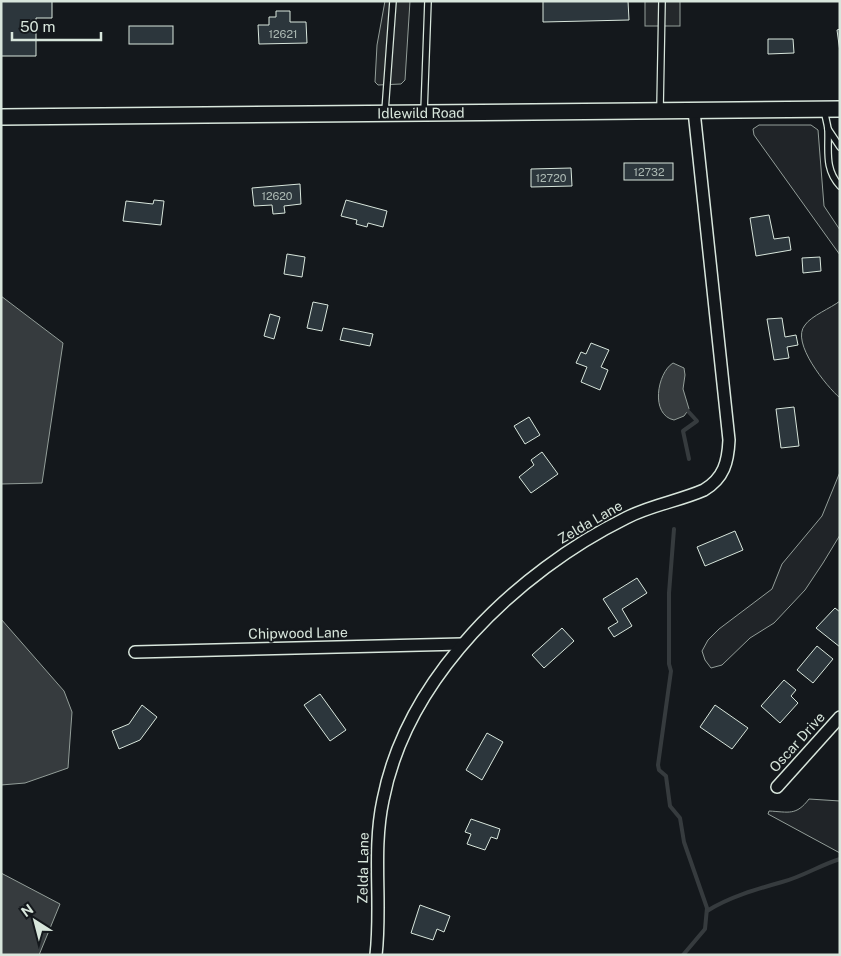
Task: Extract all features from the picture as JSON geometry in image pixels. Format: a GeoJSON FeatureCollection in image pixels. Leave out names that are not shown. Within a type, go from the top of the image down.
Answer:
{"type":"FeatureCollection","features":[{"type":"Feature","properties":{"kind":"main road","name":"Idlewild Road"},"geometry":{"type":"LineString","coordinates":[[1,117],[840,109]]}},
{"type":"Feature","properties":{"kind":"street","name":"Zelda Lane"},"geometry":{"type":"LineString","coordinates":[[376,955],[378,841],[387,780],[410,724],[434,682],[462,644],[481,624],[559,558],[597,533],[628,517],[712,486],[724,470],[729,440],[694,111]]}},
{"type":"Feature","properties":{"kind":"street","name":"Chipwood Lane"},"geometry":{"type":"LineString","coordinates":[[135,652],[462,644]]}},
{"type":"Feature","properties":{"kind":"street","name":"Oscar Drive"},"geometry":{"type":"LineString","coordinates":[[777,787],[840,717]]}},
{"type":"Feature","properties":{"kind":"lane"},"geometry":{"type":"LineString","coordinates":[[385,113],[393,1]]}},
{"type":"Feature","properties":{"kind":"lane"},"geometry":{"type":"LineString","coordinates":[[424,114],[428,1]]}},
{"type":"Feature","properties":{"kind":"lane"},"geometry":{"type":"LineString","coordinates":[[659,112],[662,1]]}},
{"type":"Feature","properties":{"kind":"lane"},"geometry":{"type":"LineString","coordinates":[[824,109],[828,129],[828,162],[830,172],[840,186]]}},
{"type":"Feature","properties":{"kind":"lane"},"geometry":{"type":"LineString","coordinates":[[828,129],[840,147]]}},
{"type":"Feature","properties":{"kind":"shaded area"},"geometry":{"type":"Polygon","coordinates":[[[385,1],[410,1],[405,80],[401,84],[378,85],[375,82],[377,45],[385,1]]]}},
{"type":"Feature","properties":{"kind":"shaded area"},"geometry":{"type":"Polygon","coordinates":[[[645,1],[680,1],[680,26],[645,26],[645,1]]]}},
{"type":"Feature","properties":{"kind":"shaded area"},"geometry":{"type":"Polygon","coordinates":[[[759,125],[811,125],[818,130],[824,206],[840,230],[840,255],[754,135],[753,129],[759,125]]]}},
{"type":"Feature","properties":{"kind":"shaded area"},"geometry":{"type":"Polygon","coordinates":[[[1,296],[63,343],[42,483],[1,484],[1,296]]]}},
{"type":"Feature","properties":{"kind":"shaded area"},"geometry":{"type":"Polygon","coordinates":[[[840,301],[840,398],[819,375],[812,364],[802,342],[802,333],[805,325],[812,318],[840,301]]]}},
{"type":"Feature","properties":{"kind":"shaded area"},"geometry":{"type":"Polygon","coordinates":[[[673,363],[684,368],[683,389],[689,409],[684,416],[674,420],[666,417],[661,410],[658,393],[663,375],[673,363]]]}},
{"type":"Feature","properties":{"kind":"shaded area"},"geometry":{"type":"Polygon","coordinates":[[[840,472],[840,535],[823,563],[805,590],[774,623],[750,638],[722,665],[711,668],[705,660],[702,651],[708,640],[719,629],[772,589],[782,564],[822,516],[840,472]]]}},
{"type":"Feature","properties":{"kind":"shaded area"},"geometry":{"type":"Polygon","coordinates":[[[1,619],[64,691],[72,712],[68,768],[25,783],[1,785],[1,619]]]}},
{"type":"Feature","properties":{"kind":"shaded area"},"geometry":{"type":"Polygon","coordinates":[[[809,799],[840,801],[840,853],[768,814],[769,811],[796,811],[809,799]]]}},
{"type":"Feature","properties":{"kind":"shaded area"},"geometry":{"type":"Polygon","coordinates":[[[1,873],[60,904],[39,955],[1,955],[1,873]]]}},
{"type":"Feature","properties":{"kind":"building"},"geometry":{"type":"Polygon","coordinates":[[[1,1],[52,1],[52,18],[36,18],[36,56],[1,56],[1,1]]]}},
{"type":"Feature","properties":{"kind":"building"},"geometry":{"type":"Polygon","coordinates":[[[543,1],[628,1],[629,20],[543,22],[543,1]]]}},
{"type":"Feature","properties":{"kind":"building"},"geometry":{"type":"Polygon","coordinates":[[[276,11],[290,11],[290,22],[306,22],[307,43],[259,44],[258,25],[269,25],[269,17],[276,17],[276,11]]]}},
{"type":"Feature","properties":{"kind":"building"},"geometry":{"type":"Polygon","coordinates":[[[129,26],[173,26],[173,44],[129,44],[129,26]]]}},
{"type":"Feature","properties":{"kind":"building"},"geometry":{"type":"Polygon","coordinates":[[[840,29],[840,52],[837,30],[840,29]]]}},
{"type":"Feature","properties":{"kind":"building"},"geometry":{"type":"Polygon","coordinates":[[[768,39],[793,39],[794,53],[768,54],[768,39]]]}},
{"type":"Feature","properties":{"kind":"building"},"geometry":{"type":"Polygon","coordinates":[[[624,163],[673,163],[673,180],[624,180],[624,163]]]}},
{"type":"Feature","properties":{"kind":"building"},"geometry":{"type":"Polygon","coordinates":[[[571,168],[572,186],[531,187],[531,169],[571,168]]]}},
{"type":"Feature","properties":{"kind":"building"},"geometry":{"type":"Polygon","coordinates":[[[300,184],[301,204],[284,206],[285,213],[273,214],[272,205],[254,206],[252,188],[300,184]]]}},
{"type":"Feature","properties":{"kind":"building"},"geometry":{"type":"Polygon","coordinates":[[[154,200],[164,201],[161,225],[123,221],[126,201],[153,204],[154,200]]]}},
{"type":"Feature","properties":{"kind":"building"},"geometry":{"type":"Polygon","coordinates":[[[346,200],[387,211],[383,227],[368,223],[367,227],[356,224],[357,220],[341,216],[346,200]]]}},
{"type":"Feature","properties":{"kind":"building"},"geometry":{"type":"Polygon","coordinates":[[[769,215],[774,239],[789,237],[791,250],[756,256],[750,218],[769,215]]]}},
{"type":"Feature","properties":{"kind":"building"},"geometry":{"type":"Polygon","coordinates":[[[287,254],[305,257],[302,277],[284,274],[287,254]]]}},
{"type":"Feature","properties":{"kind":"building"},"geometry":{"type":"Polygon","coordinates":[[[820,257],[821,271],[803,273],[802,258],[820,257]]]}},
{"type":"Feature","properties":{"kind":"building"},"geometry":{"type":"Polygon","coordinates":[[[313,302],[328,305],[322,331],[307,328],[313,302]]]}},
{"type":"Feature","properties":{"kind":"building"},"geometry":{"type":"Polygon","coordinates":[[[270,314],[280,317],[274,339],[264,336],[270,314]]]}},
{"type":"Feature","properties":{"kind":"building"},"geometry":{"type":"Polygon","coordinates":[[[782,318],[785,337],[796,335],[798,345],[787,347],[789,358],[774,360],[767,319],[782,318]]]}},
{"type":"Feature","properties":{"kind":"building"},"geometry":{"type":"Polygon","coordinates":[[[343,328],[373,334],[370,346],[340,340],[343,328]]]}},
{"type":"Feature","properties":{"kind":"building"},"geometry":{"type":"Polygon","coordinates":[[[591,343],[609,350],[601,367],[608,370],[600,390],[581,382],[587,367],[576,363],[581,352],[586,354],[591,343]]]}},
{"type":"Feature","properties":{"kind":"building"},"geometry":{"type":"Polygon","coordinates":[[[794,407],[799,446],[781,448],[776,409],[794,407]]]}},
{"type":"Feature","properties":{"kind":"building"},"geometry":{"type":"Polygon","coordinates":[[[529,417],[540,435],[525,444],[514,426],[529,417]]]}},
{"type":"Feature","properties":{"kind":"building"},"geometry":{"type":"Polygon","coordinates":[[[542,452],[558,474],[531,493],[519,477],[534,465],[531,460],[542,452]]]}},
{"type":"Feature","properties":{"kind":"building"},"geometry":{"type":"Polygon","coordinates":[[[735,531],[743,550],[705,566],[697,547],[735,531]]]}},
{"type":"Feature","properties":{"kind":"building"},"geometry":{"type":"Polygon","coordinates":[[[637,578],[647,593],[622,609],[632,626],[614,637],[608,628],[618,622],[603,599],[637,578]]]}},
{"type":"Feature","properties":{"kind":"building"},"geometry":{"type":"Polygon","coordinates":[[[835,608],[840,612],[840,647],[816,628],[835,608]]]}},
{"type":"Feature","properties":{"kind":"building"},"geometry":{"type":"Polygon","coordinates":[[[562,628],[574,641],[544,668],[532,655],[562,628]]]}},
{"type":"Feature","properties":{"kind":"building"},"geometry":{"type":"Polygon","coordinates":[[[817,646],[833,659],[813,683],[797,670],[817,646]]]}},
{"type":"Feature","properties":{"kind":"building"},"geometry":{"type":"Polygon","coordinates":[[[784,680],[796,690],[791,696],[798,703],[780,723],[761,706],[784,680]]]}},
{"type":"Feature","properties":{"kind":"building"},"geometry":{"type":"Polygon","coordinates":[[[320,694],[346,730],[330,741],[304,705],[320,694]]]}},
{"type":"Feature","properties":{"kind":"building"},"geometry":{"type":"Polygon","coordinates":[[[142,705],[157,717],[140,740],[119,749],[112,731],[129,724],[142,705]]]}},
{"type":"Feature","properties":{"kind":"building"},"geometry":{"type":"Polygon","coordinates":[[[715,705],[748,728],[732,749],[700,727],[715,705]]]}},
{"type":"Feature","properties":{"kind":"building"},"geometry":{"type":"Polygon","coordinates":[[[487,733],[503,742],[482,780],[466,770],[487,733]]]}},
{"type":"Feature","properties":{"kind":"building"},"geometry":{"type":"Polygon","coordinates":[[[471,819],[500,829],[497,839],[491,837],[485,850],[467,844],[471,834],[465,832],[471,819]]]}},
{"type":"Feature","properties":{"kind":"building"},"geometry":{"type":"Polygon","coordinates":[[[420,905],[450,916],[444,932],[437,929],[433,940],[411,933],[420,905]]]}},
{"type":"Feature","properties":{"kind":"waterway"},"geometry":{"type":"LineString","coordinates":[[686,409],[697,421],[683,431],[689,459]]}},
{"type":"Feature","properties":{"kind":"waterway"},"geometry":{"type":"LineString","coordinates":[[674,529],[669,593],[669,664],[671,671],[658,765],[659,770],[666,776],[670,806],[680,818],[684,842],[707,908],[705,929],[683,955]]}},
{"type":"Feature","properties":{"kind":"waterway"},"geometry":{"type":"LineString","coordinates":[[707,911],[734,898],[789,880],[840,859]]}}]}
